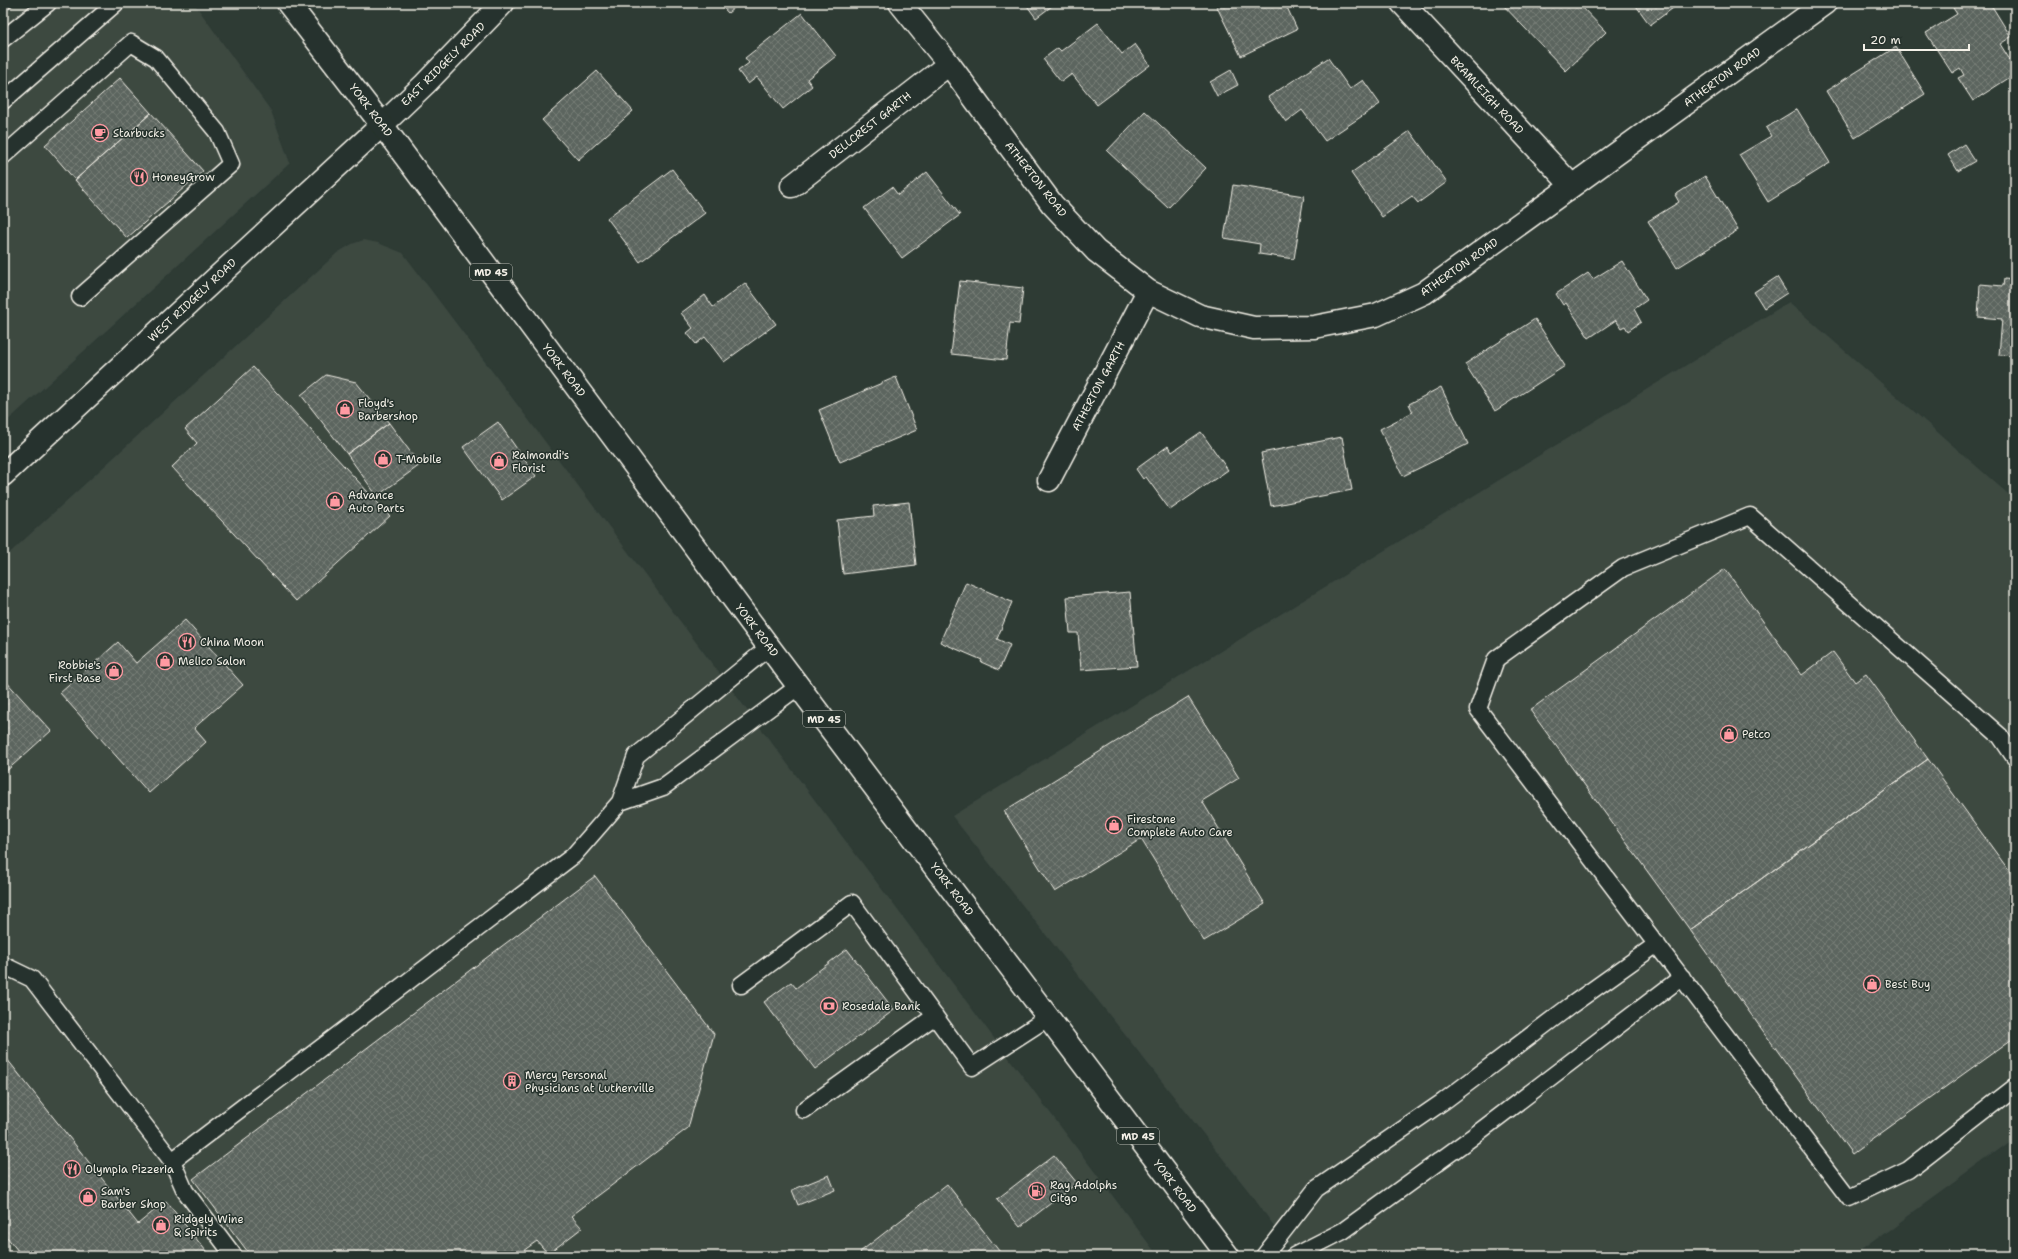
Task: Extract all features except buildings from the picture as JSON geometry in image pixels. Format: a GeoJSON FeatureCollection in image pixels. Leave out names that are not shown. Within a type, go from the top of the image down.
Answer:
{"type":"FeatureCollection","features":[{"type":"Feature","properties":{"kind":"street","name":"YORK ROAD"},"geometry":{"type":"LineString","coordinates":[[288,3],[382,125],[769,647],[1049,1016],[1228,1256]]}},
{"type":"Feature","properties":{"kind":"street","name":"EAST RIDGELY ROAD"},"geometry":{"type":"LineString","coordinates":[[382,125],[503,3]]}},
{"type":"Feature","properties":{"kind":"street","name":"ATHERTON ROAD"},"geometry":{"type":"LineString","coordinates":[[900,3],[949,64],[1052,204],[1096,252],[1148,291],[1200,316],[1254,328],[1314,327],[1376,315],[1424,293],[1824,3]]}},
{"type":"Feature","properties":{"kind":"street","name":"BRAMLEIGH ROAD"},"geometry":{"type":"LineString","coordinates":[[1402,3],[1572,186]]}},
{"type":"Feature","properties":{"kind":"street","name":"DELLCREST GARTH"},"geometry":{"type":"LineString","coordinates":[[792,186],[949,64]]}},
{"type":"Feature","properties":{"kind":"street","name":"WEST RIDGELY ROAD"},"geometry":{"type":"LineString","coordinates":[[3,475],[382,125]]}},
{"type":"Feature","properties":{"kind":"street","name":"ATHERTON GARTH"},"geometry":{"type":"LineString","coordinates":[[1049,480],[1148,291]]}},
{"type":"Feature","properties":{"kind":"lane"},"geometry":{"type":"LineString","coordinates":[[3,39],[48,3]]}},
{"type":"Feature","properties":{"kind":"lane"},"geometry":{"type":"LineString","coordinates":[[3,101],[116,3]]}},
{"type":"Feature","properties":{"kind":"lane"},"geometry":{"type":"LineString","coordinates":[[3,156],[130,43],[156,58],[217,132],[231,164],[80,297]]}},
{"type":"Feature","properties":{"kind":"lane"},"geometry":{"type":"LineString","coordinates":[[2015,758],[2000,736],[1750,516],[1623,568],[1496,659],[1478,709],[1849,1198],[1908,1170],[2015,1087]]}},
{"type":"Feature","properties":{"kind":"lane"},"geometry":{"type":"LineString","coordinates":[[172,1161],[573,856],[620,802],[636,756],[769,647]]}},
{"type":"Feature","properties":{"kind":"lane"},"geometry":{"type":"LineString","coordinates":[[620,802],[663,787],[799,686]]}},
{"type":"Feature","properties":{"kind":"lane"},"geometry":{"type":"LineString","coordinates":[[741,985],[852,902],[972,1067],[1049,1016]]}},
{"type":"Feature","properties":{"kind":"lane"},"geometry":{"type":"LineString","coordinates":[[1264,1256],[1316,1190],[1444,1101],[1570,1006],[1657,944]]}},
{"type":"Feature","properties":{"kind":"lane"},"geometry":{"type":"LineString","coordinates":[[3,965],[32,979],[172,1161],[185,1191],[234,1256]]}},
{"type":"Feature","properties":{"kind":"lane"},"geometry":{"type":"LineString","coordinates":[[1294,1256],[1343,1231],[1471,1138],[1682,977]]}},
{"type":"Feature","properties":{"kind":"lane"},"geometry":{"type":"LineString","coordinates":[[804,1110],[935,1016]]}},
{"type":"Feature","properties":{"kind":"shaded area"},"geometry":{"type":"Polygon","coordinates":[[[3,3],[194,3],[271,111],[290,163],[3,425],[3,3]]]}},
{"type":"Feature","properties":{"kind":"shaded area"},"geometry":{"type":"Polygon","coordinates":[[[364,240],[378,243],[403,253],[1158,1256],[3,1256],[3,559],[337,253],[352,244],[364,240]]]}},
{"type":"Feature","properties":{"kind":"shaded area"},"geometry":{"type":"Polygon","coordinates":[[[1789,302],[2015,500],[2015,1138],[1853,1256],[1296,1256],[1250,1193],[952,816],[1789,302]]]}},
{"type":"Feature","properties":{"kind":"place","name":"Starbucks"},"geometry":{"type":"Point","coordinates":[100,133]}},
{"type":"Feature","properties":{"kind":"place","name":"HoneyGrow"},"geometry":{"type":"Point","coordinates":[139,177]}},
{"type":"Feature","properties":{"kind":"place","name":"Floyd's Barbershop"},"geometry":{"type":"Point","coordinates":[345,409]}},
{"type":"Feature","properties":{"kind":"place","name":"T-Mobile"},"geometry":{"type":"Point","coordinates":[383,459]}},
{"type":"Feature","properties":{"kind":"place","name":"Raimondi's Florist"},"geometry":{"type":"Point","coordinates":[499,461]}},
{"type":"Feature","properties":{"kind":"place","name":"Advance Auto Parts"},"geometry":{"type":"Point","coordinates":[335,501]}},
{"type":"Feature","properties":{"kind":"place","name":"China Moon"},"geometry":{"type":"Point","coordinates":[187,642]}},
{"type":"Feature","properties":{"kind":"place","name":"Melico Salon"},"geometry":{"type":"Point","coordinates":[165,661]}},
{"type":"Feature","properties":{"kind":"place","name":"Robbie's First Base"},"geometry":{"type":"Point","coordinates":[114,671]}},
{"type":"Feature","properties":{"kind":"place","name":"Petco"},"geometry":{"type":"Point","coordinates":[1729,734]}},
{"type":"Feature","properties":{"kind":"place","name":"Firestone Complete Auto Care"},"geometry":{"type":"Point","coordinates":[1114,825]}},
{"type":"Feature","properties":{"kind":"place","name":"Best Buy"},"geometry":{"type":"Point","coordinates":[1872,984]}},
{"type":"Feature","properties":{"kind":"place","name":"Rosedale Bank"},"geometry":{"type":"Point","coordinates":[829,1006]}},
{"type":"Feature","properties":{"kind":"place","name":"Mercy Personal Physicians at Lutherville"},"geometry":{"type":"Point","coordinates":[512,1081]}},
{"type":"Feature","properties":{"kind":"place","name":"Olympia Pizzeria"},"geometry":{"type":"Point","coordinates":[72,1169]}},
{"type":"Feature","properties":{"kind":"place","name":"Ray Adolphs Citgo"},"geometry":{"type":"Point","coordinates":[1037,1191]}},
{"type":"Feature","properties":{"kind":"place","name":"Sam's Barber Shop"},"geometry":{"type":"Point","coordinates":[88,1197]}},
{"type":"Feature","properties":{"kind":"place","name":"Ridgely Wine & Spirits"},"geometry":{"type":"Point","coordinates":[161,1225]}}]}
